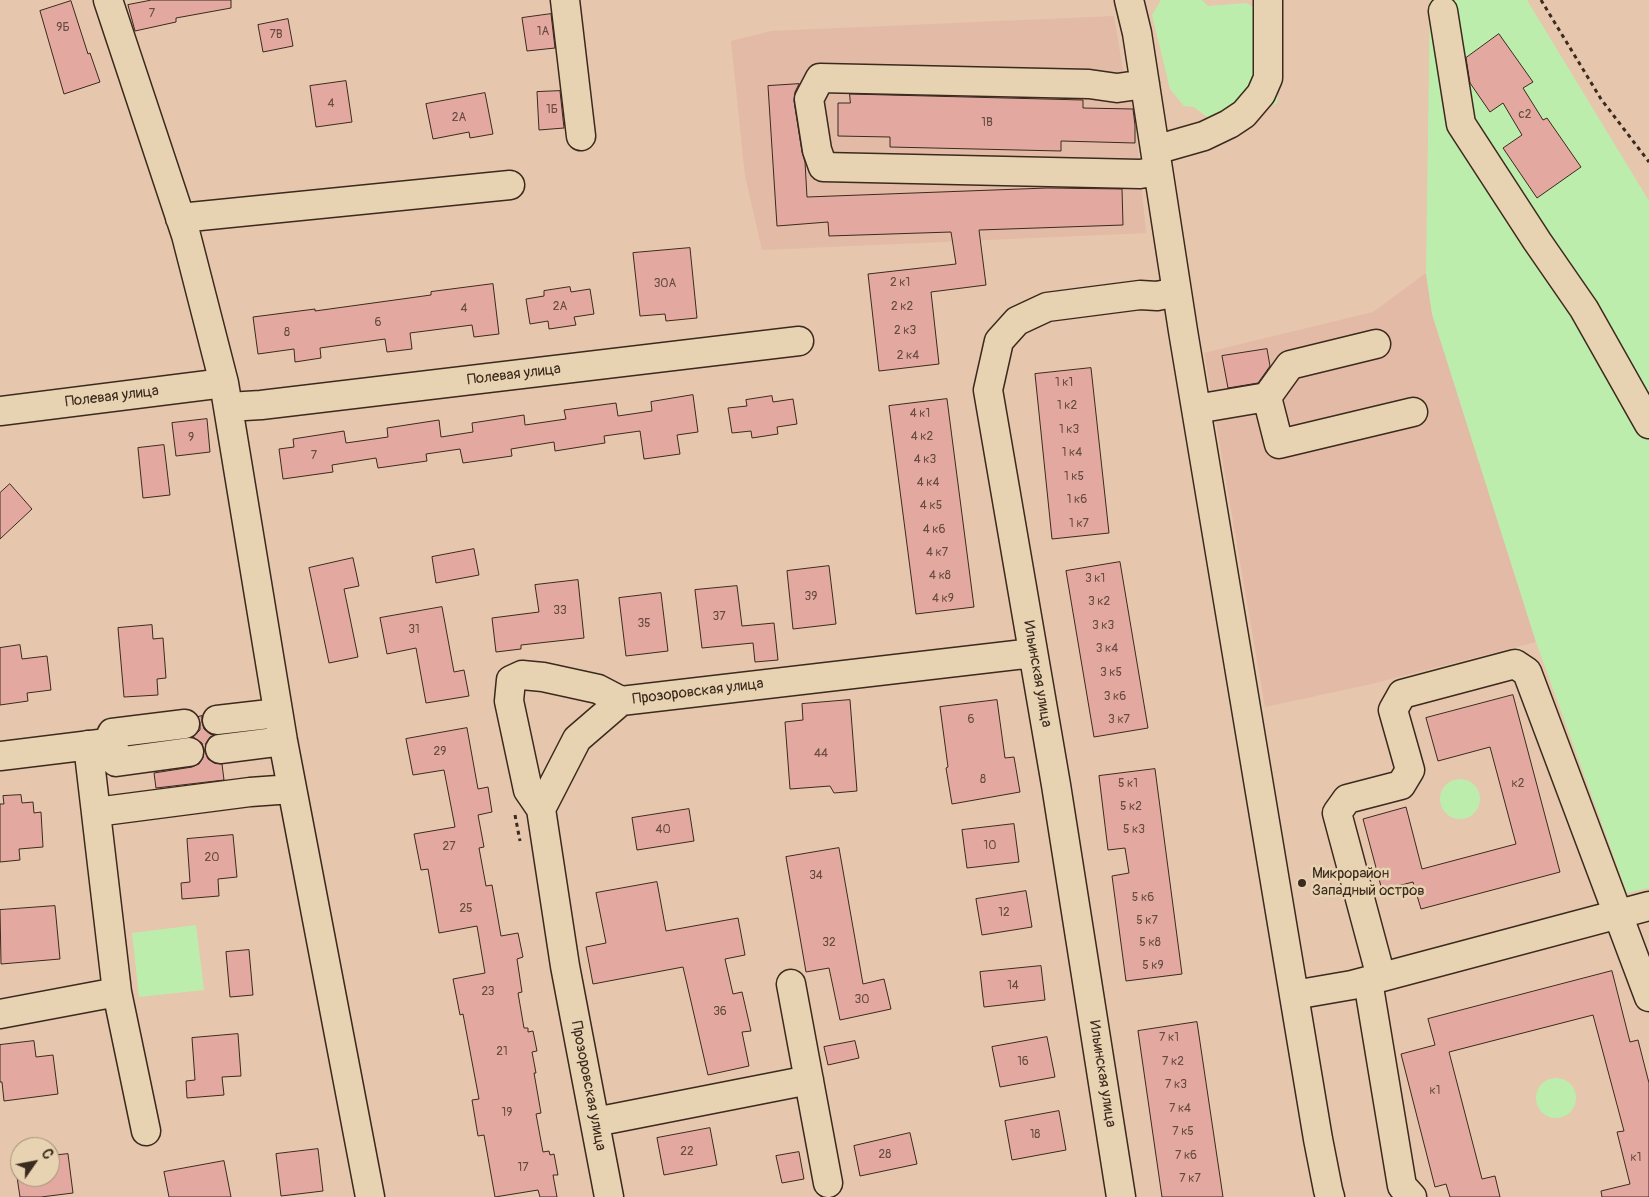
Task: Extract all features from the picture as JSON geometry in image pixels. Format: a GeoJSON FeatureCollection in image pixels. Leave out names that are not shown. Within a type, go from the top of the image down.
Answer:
{"type":"FeatureCollection","features":[{"type":"Feature","properties":{"kind":"street"},"geometry":{"type":"LineString","coordinates":[[108,0],[180,218],[226,395],[278,713],[370,1197]]}},
{"type":"Feature","properties":{"kind":"street"},"geometry":{"type":"LineString","coordinates":[[565,0],[581,136]]}},
{"type":"Feature","properties":{"kind":"street"},"geometry":{"type":"LineString","coordinates":[[1129,0],[1137,33],[1196,409],[1318,1139],[1330,1197]]}},
{"type":"Feature","properties":{"kind":"street"},"geometry":{"type":"LineString","coordinates":[[1145,84],[1117,88],[1089,84],[820,78],[809,99],[817,150],[823,167],[1140,174],[1157,160],[1229,124],[1244,114],[1261,94],[1268,78],[1268,0]]}},
{"type":"Feature","properties":{"kind":"street"},"geometry":{"type":"LineString","coordinates":[[1444,12],[1461,124],[1537,242],[1584,309],[1649,424]]}},
{"type":"Feature","properties":{"kind":"street"},"geometry":{"type":"LineString","coordinates":[[180,218],[510,185]]}},
{"type":"Feature","properties":{"kind":"street","name":"Ильинская улица"},"geometry":{"type":"LineString","coordinates":[[1121,1197],[1056,785],[988,390],[999,340],[1017,321],[1047,308],[1140,296],[1157,296],[1177,292]]}},
{"type":"Feature","properties":{"kind":"street","name":"Полевая улица"},"geometry":{"type":"LineString","coordinates":[[0,411],[226,395],[261,404],[799,341]]}},
{"type":"Feature","properties":{"kind":"street"},"geometry":{"type":"LineString","coordinates":[[1196,409],[1267,397],[1290,365],[1376,344]]}},
{"type":"Feature","properties":{"kind":"street"},"geometry":{"type":"LineString","coordinates":[[1267,397],[1278,444],[1413,412]]}},
{"type":"Feature","properties":{"kind":"street","name":"Прозоровская улица"},"geometry":{"type":"LineString","coordinates":[[609,1197],[566,966],[541,809],[577,739],[621,701],[1033,653]]}},
{"type":"Feature","properties":{"kind":"street"},"geometry":{"type":"LineString","coordinates":[[1412,1197],[1402,1186],[1374,979],[1337,813],[1346,799],[1401,785],[1410,770],[1393,710],[1402,694],[1515,664],[1527,672],[1649,997]]}},
{"type":"Feature","properties":{"kind":"street"},"geometry":{"type":"LineString","coordinates":[[541,809],[528,790],[509,701],[510,680],[522,674],[542,677],[598,689],[621,701]]}},
{"type":"Feature","properties":{"kind":"street"},"geometry":{"type":"LineString","coordinates":[[216,720],[278,713]]}},
{"type":"Feature","properties":{"kind":"street"},"geometry":{"type":"LineString","coordinates":[[108,746],[185,724]]}},
{"type":"Feature","properties":{"kind":"street"},"geometry":{"type":"LineString","coordinates":[[220,748],[283,740]]}},
{"type":"Feature","properties":{"kind":"street"},"geometry":{"type":"LineString","coordinates":[[108,746],[96,812],[117,992],[146,1131]]}},
{"type":"Feature","properties":{"kind":"street"},"geometry":{"type":"LineString","coordinates":[[0,756],[108,746],[189,752]]}},
{"type":"Feature","properties":{"kind":"street"},"geometry":{"type":"LineString","coordinates":[[96,812],[250,792],[292,789]]}},
{"type":"Feature","properties":{"kind":"street"},"geometry":{"type":"LineString","coordinates":[[1294,995],[1352,985],[1649,906]]}},
{"type":"Feature","properties":{"kind":"street"},"geometry":{"type":"LineString","coordinates":[[791,984],[828,1183]]}},
{"type":"Feature","properties":{"kind":"street"},"geometry":{"type":"LineString","coordinates":[[0,1014],[117,992]]}},
{"type":"Feature","properties":{"kind":"street"},"geometry":{"type":"LineString","coordinates":[[595,1122],[809,1080]]}},
{"type":"Feature","properties":{"kind":"path"},"geometry":{"type":"LineString","coordinates":[[1541,0],[1601,99],[1649,162]]}},
{"type":"Feature","properties":{"kind":"path"},"geometry":{"type":"LineString","coordinates":[[514,808],[521,846]]}},
{"type":"Feature","properties":{"kind":"shaded area"},"geometry":{"type":"Polygon","coordinates":[[[1114,16],[1123,70],[1113,78],[1122,99],[1133,101],[1146,233],[762,250],[745,176],[731,41],[771,31],[1114,16]]]}},
{"type":"Feature","properties":{"kind":"shaded area"},"geometry":{"type":"Polygon","coordinates":[[[1426,273],[1432,314],[1536,642],[1371,684],[1265,707],[1204,353],[1373,312],[1426,273]]]}},
{"type":"Feature","properties":{"kind":"green space"},"geometry":{"type":"Polygon","coordinates":[[[1161,0],[1202,0],[1208,6],[1246,3],[1261,11],[1281,69],[1277,103],[1246,120],[1217,125],[1194,107],[1184,106],[1170,89],[1152,15],[1161,0]]]}},
{"type":"Feature","properties":{"kind":"green space"},"geometry":{"type":"Polygon","coordinates":[[[1430,0],[1527,0],[1649,201],[1649,888],[1627,893],[1536,642],[1432,314],[1426,273],[1430,0]]]}},
{"type":"Feature","properties":{"kind":"green space"},"geometry":{"type":"Polygon","coordinates":[[[1464,779],[1471,782],[1477,788],[1480,799],[1479,807],[1471,816],[1464,819],[1456,819],[1449,816],[1441,807],[1440,795],[1443,788],[1452,780],[1464,779]]]}},
{"type":"Feature","properties":{"kind":"green space"},"geometry":{"type":"Polygon","coordinates":[[[196,925],[204,990],[139,997],[132,933],[196,925]]]}},
{"type":"Feature","properties":{"kind":"green space"},"geometry":{"type":"Polygon","coordinates":[[[1560,1078],[1567,1081],[1573,1087],[1576,1098],[1575,1106],[1567,1115],[1560,1118],[1552,1118],[1545,1115],[1537,1106],[1536,1094],[1539,1087],[1548,1079],[1560,1078]]]}},
{"type":"Feature","properties":{"kind":"building"},"geometry":{"type":"Polygon","coordinates":[[[152,0],[231,0],[231,8],[176,18],[176,22],[135,31],[128,5],[152,0]]]}},
{"type":"Feature","properties":{"kind":"building"},"geometry":{"type":"Polygon","coordinates":[[[71,1],[88,54],[90,53],[100,82],[64,94],[40,11],[71,1]]]}},
{"type":"Feature","properties":{"kind":"building"},"geometry":{"type":"Polygon","coordinates":[[[551,14],[555,48],[527,51],[522,18],[551,14]]]}},
{"type":"Feature","properties":{"kind":"building"},"geometry":{"type":"Polygon","coordinates":[[[288,19],[293,46],[263,52],[258,25],[288,19]]]}},
{"type":"Feature","properties":{"kind":"building"},"geometry":{"type":"Polygon","coordinates":[[[1499,34],[1533,82],[1523,88],[1543,120],[1547,118],[1581,167],[1537,198],[1503,148],[1522,135],[1503,103],[1490,112],[1470,83],[1466,58],[1499,34]]]}},
{"type":"Feature","properties":{"kind":"building"},"geometry":{"type":"Polygon","coordinates":[[[346,81],[352,122],[316,127],[310,86],[346,81]]]}},
{"type":"Feature","properties":{"kind":"building"},"geometry":{"type":"Polygon","coordinates":[[[799,84],[795,92],[794,101],[805,162],[807,197],[1047,188],[1122,189],[1123,225],[979,230],[986,285],[931,292],[939,364],[879,371],[868,274],[956,264],[951,232],[829,236],[828,222],[777,226],[768,86],[799,84]]]}},
{"type":"Feature","properties":{"kind":"building"},"geometry":{"type":"Polygon","coordinates":[[[560,91],[564,128],[539,130],[537,92],[560,91]]]}},
{"type":"Feature","properties":{"kind":"building"},"geometry":{"type":"Polygon","coordinates":[[[485,93],[493,134],[470,138],[469,132],[433,139],[426,104],[485,93]]]}},
{"type":"Feature","properties":{"kind":"building"},"geometry":{"type":"Polygon","coordinates":[[[850,94],[1083,100],[1083,108],[1133,109],[1135,143],[1061,141],[1061,151],[890,147],[890,137],[838,136],[838,103],[850,103],[850,94]]]}},
{"type":"Feature","properties":{"kind":"building"},"geometry":{"type":"Polygon","coordinates":[[[690,248],[697,318],[666,321],[665,314],[640,316],[633,253],[690,248]]]}},
{"type":"Feature","properties":{"kind":"building"},"geometry":{"type":"Polygon","coordinates":[[[493,284],[499,334],[474,337],[472,325],[410,333],[412,349],[387,352],[385,339],[320,348],[321,358],[295,362],[294,349],[258,354],[253,317],[315,309],[315,311],[431,295],[431,292],[493,284]]]}},
{"type":"Feature","properties":{"kind":"building"},"geometry":{"type":"Polygon","coordinates":[[[570,287],[571,292],[590,289],[594,314],[574,317],[576,325],[549,329],[548,321],[530,324],[526,299],[544,296],[544,291],[570,287]]]}},
{"type":"Feature","properties":{"kind":"building"},"geometry":{"type":"Polygon","coordinates":[[[1267,349],[1270,366],[1258,383],[1228,388],[1222,356],[1267,349]]]}},
{"type":"Feature","properties":{"kind":"building"},"geometry":{"type":"Polygon","coordinates":[[[1091,368],[1109,533],[1052,539],[1035,374],[1091,368]]]}},
{"type":"Feature","properties":{"kind":"building"},"geometry":{"type":"Polygon","coordinates":[[[693,395],[698,432],[677,435],[680,454],[644,459],[640,431],[604,436],[605,443],[555,451],[554,442],[511,449],[512,456],[463,463],[460,449],[426,454],[427,461],[378,468],[376,458],[332,465],[333,472],[283,479],[279,449],[294,447],[293,439],[344,431],[346,443],[388,437],[387,428],[439,420],[441,437],[473,432],[472,423],[524,415],[525,425],[566,419],[564,410],[616,403],[618,416],[652,411],[651,402],[693,395]]]}},
{"type":"Feature","properties":{"kind":"building"},"geometry":{"type":"Polygon","coordinates":[[[772,396],[773,402],[793,399],[797,424],[777,427],[778,434],[752,438],[751,431],[732,433],[728,408],[747,406],[746,400],[772,396]]]}},
{"type":"Feature","properties":{"kind":"building"},"geometry":{"type":"Polygon","coordinates":[[[947,399],[974,607],[916,614],[889,406],[947,399]]]}},
{"type":"Feature","properties":{"kind":"building"},"geometry":{"type":"Polygon","coordinates":[[[207,419],[210,452],[176,456],[172,423],[207,419]]]}},
{"type":"Feature","properties":{"kind":"building"},"geometry":{"type":"Polygon","coordinates":[[[164,445],[170,495],[143,498],[138,448],[164,445]]]}},
{"type":"Feature","properties":{"kind":"building"},"geometry":{"type":"Polygon","coordinates":[[[10,484],[32,509],[0,539],[0,493],[10,484]]]}},
{"type":"Feature","properties":{"kind":"building"},"geometry":{"type":"Polygon","coordinates":[[[474,549],[479,575],[436,583],[432,557],[474,549]]]}},
{"type":"Feature","properties":{"kind":"building"},"geometry":{"type":"Polygon","coordinates":[[[353,558],[359,586],[344,589],[358,657],[329,663],[309,568],[353,558]]]}},
{"type":"Feature","properties":{"kind":"building"},"geometry":{"type":"Polygon","coordinates":[[[1120,562],[1148,728],[1094,737],[1066,571],[1120,562]]]}},
{"type":"Feature","properties":{"kind":"building"},"geometry":{"type":"Polygon","coordinates":[[[829,566],[836,624],[793,629],[787,571],[829,566]]]}},
{"type":"Feature","properties":{"kind":"building"},"geometry":{"type":"Polygon","coordinates":[[[578,580],[584,638],[521,645],[521,649],[496,652],[492,618],[539,612],[535,585],[578,580]]]}},
{"type":"Feature","properties":{"kind":"building"},"geometry":{"type":"Polygon","coordinates":[[[737,586],[742,626],[774,623],[778,660],[755,662],[753,643],[702,648],[695,590],[737,586]]]}},
{"type":"Feature","properties":{"kind":"building"},"geometry":{"type":"Polygon","coordinates":[[[661,593],[668,651],[626,656],[619,598],[661,593]]]}},
{"type":"Feature","properties":{"kind":"building"},"geometry":{"type":"Polygon","coordinates":[[[442,607],[454,672],[464,670],[469,696],[426,703],[416,648],[387,654],[380,618],[442,607]]]}},
{"type":"Feature","properties":{"kind":"building"},"geometry":{"type":"Polygon","coordinates":[[[152,625],[153,639],[163,638],[166,678],[157,679],[158,695],[124,697],[118,628],[152,625]]]}},
{"type":"Feature","properties":{"kind":"building"},"geometry":{"type":"Polygon","coordinates":[[[20,645],[22,659],[47,656],[51,690],[27,693],[28,701],[0,705],[0,648],[20,645]]]}},
{"type":"Feature","properties":{"kind":"building"},"geometry":{"type":"Polygon","coordinates":[[[1513,695],[1560,872],[1421,909],[1413,882],[1382,890],[1363,819],[1406,807],[1422,869],[1516,844],[1490,747],[1438,761],[1426,718],[1513,695]]]}},
{"type":"Feature","properties":{"kind":"building"},"geometry":{"type":"Polygon","coordinates":[[[850,700],[857,791],[834,793],[830,786],[790,789],[785,722],[803,720],[802,704],[850,700]]]}},
{"type":"Feature","properties":{"kind":"building"},"geometry":{"type":"Polygon","coordinates":[[[997,700],[1005,758],[1014,757],[1020,792],[952,804],[946,768],[948,767],[940,707],[997,700]]]}},
{"type":"Feature","properties":{"kind":"building"},"geometry":{"type":"Polygon","coordinates":[[[202,716],[204,729],[214,735],[206,743],[205,751],[208,759],[214,763],[222,764],[224,780],[156,788],[154,773],[192,767],[199,764],[203,758],[204,750],[202,743],[193,737],[200,730],[198,717],[202,716]]]}},
{"type":"Feature","properties":{"kind":"building"},"geometry":{"type":"Polygon","coordinates":[[[467,728],[478,789],[488,787],[492,812],[478,815],[484,847],[479,848],[486,886],[492,885],[501,936],[518,933],[523,957],[517,959],[522,992],[518,993],[524,1028],[528,1028],[528,1032],[533,1031],[537,1051],[532,1052],[541,1113],[536,1114],[543,1152],[549,1151],[550,1155],[554,1154],[558,1175],[553,1175],[557,1197],[540,1197],[538,1190],[495,1197],[484,1135],[478,1136],[472,1100],[479,1099],[463,1014],[460,1015],[453,979],[485,973],[477,926],[439,933],[428,869],[421,870],[414,834],[455,827],[444,770],[413,775],[406,739],[467,728]]]}},
{"type":"Feature","properties":{"kind":"building"},"geometry":{"type":"Polygon","coordinates":[[[1155,769],[1182,974],[1126,981],[1112,876],[1129,873],[1125,848],[1108,850],[1099,776],[1155,769]]]}},
{"type":"Feature","properties":{"kind":"building"},"geometry":{"type":"Polygon","coordinates":[[[21,795],[22,803],[33,802],[34,813],[41,812],[43,847],[19,849],[20,860],[0,862],[0,804],[4,804],[3,796],[21,795]]]}},
{"type":"Feature","properties":{"kind":"building"},"geometry":{"type":"Polygon","coordinates":[[[689,809],[694,841],[637,850],[632,818],[689,809]]]}},
{"type":"Feature","properties":{"kind":"building"},"geometry":{"type":"Polygon","coordinates":[[[1014,824],[1019,862],[967,868],[962,830],[1014,824]]]}},
{"type":"Feature","properties":{"kind":"building"},"geometry":{"type":"Polygon","coordinates":[[[233,835],[237,877],[218,879],[219,896],[182,899],[181,883],[190,882],[187,839],[233,835]]]}},
{"type":"Feature","properties":{"kind":"building"},"geometry":{"type":"Polygon","coordinates":[[[839,848],[863,984],[884,979],[891,1009],[840,1020],[829,968],[806,972],[786,857],[839,848]]]}},
{"type":"Feature","properties":{"kind":"building"},"geometry":{"type":"Polygon","coordinates":[[[657,882],[666,931],[738,918],[745,955],[725,959],[733,994],[742,992],[751,1031],[742,1032],[749,1066],[708,1075],[683,967],[593,984],[586,947],[606,943],[596,893],[657,882]]]}},
{"type":"Feature","properties":{"kind":"building"},"geometry":{"type":"Polygon","coordinates":[[[1026,891],[1032,927],[982,935],[976,899],[1026,891]]]}},
{"type":"Feature","properties":{"kind":"building"},"geometry":{"type":"Polygon","coordinates":[[[55,906],[60,959],[1,964],[0,910],[55,906]]]}},
{"type":"Feature","properties":{"kind":"building"},"geometry":{"type":"Polygon","coordinates":[[[249,950],[253,995],[230,997],[226,952],[249,950]]]}},
{"type":"Feature","properties":{"kind":"building"},"geometry":{"type":"Polygon","coordinates":[[[1041,966],[1045,1000],[984,1007],[980,972],[1041,966]]]}},
{"type":"Feature","properties":{"kind":"building"},"geometry":{"type":"Polygon","coordinates":[[[1612,971],[1630,1042],[1638,1040],[1649,1083],[1649,1197],[1602,1197],[1601,1191],[1630,1184],[1617,1132],[1624,1131],[1593,1015],[1449,1052],[1482,1179],[1495,1176],[1500,1197],[1450,1197],[1446,1184],[1435,1187],[1401,1054],[1435,1045],[1428,1019],[1612,971]]]}},
{"type":"Feature","properties":{"kind":"building"},"geometry":{"type":"Polygon","coordinates":[[[1197,1022],[1223,1197],[1162,1197],[1138,1031],[1197,1022]]]}},
{"type":"Feature","properties":{"kind":"building"},"geometry":{"type":"Polygon","coordinates":[[[238,1034],[241,1076],[222,1077],[224,1095],[187,1098],[186,1081],[195,1080],[192,1038],[238,1034]]]}},
{"type":"Feature","properties":{"kind":"building"},"geometry":{"type":"Polygon","coordinates":[[[1047,1037],[1055,1077],[1000,1087],[992,1047],[1047,1037]]]}},
{"type":"Feature","properties":{"kind":"building"},"geometry":{"type":"Polygon","coordinates":[[[34,1041],[36,1057],[53,1055],[58,1094],[4,1101],[2,1082],[0,1082],[0,1045],[34,1041]]]}},
{"type":"Feature","properties":{"kind":"building"},"geometry":{"type":"Polygon","coordinates":[[[855,1041],[859,1058],[828,1065],[824,1047],[855,1041]]]}},
{"type":"Feature","properties":{"kind":"building"},"geometry":{"type":"Polygon","coordinates":[[[1059,1111],[1066,1150],[1012,1160],[1005,1121],[1059,1111]]]}},
{"type":"Feature","properties":{"kind":"building"},"geometry":{"type":"Polygon","coordinates":[[[710,1128],[717,1165],[664,1175],[657,1138],[710,1128]]]}},
{"type":"Feature","properties":{"kind":"building"},"geometry":{"type":"Polygon","coordinates":[[[910,1133],[917,1164],[860,1176],[854,1146],[910,1133]]]}},
{"type":"Feature","properties":{"kind":"building"},"geometry":{"type":"Polygon","coordinates":[[[318,1149],[323,1191],[281,1196],[276,1154],[318,1149]]]}},
{"type":"Feature","properties":{"kind":"building"},"geometry":{"type":"Polygon","coordinates":[[[799,1152],[804,1179],[782,1183],[776,1156],[799,1152]]]}},
{"type":"Feature","properties":{"kind":"building"},"geometry":{"type":"Polygon","coordinates":[[[68,1154],[73,1193],[41,1197],[20,1197],[18,1187],[60,1187],[60,1155],[68,1154]]]}},
{"type":"Feature","properties":{"kind":"building"},"geometry":{"type":"Polygon","coordinates":[[[224,1161],[231,1197],[169,1197],[164,1172],[224,1161]]]}},
{"type":"Feature","properties":{"kind":"place","name":"Микрорайон Западный остров"},"geometry":{"type":"Point","coordinates":[1302,883]}}]}
